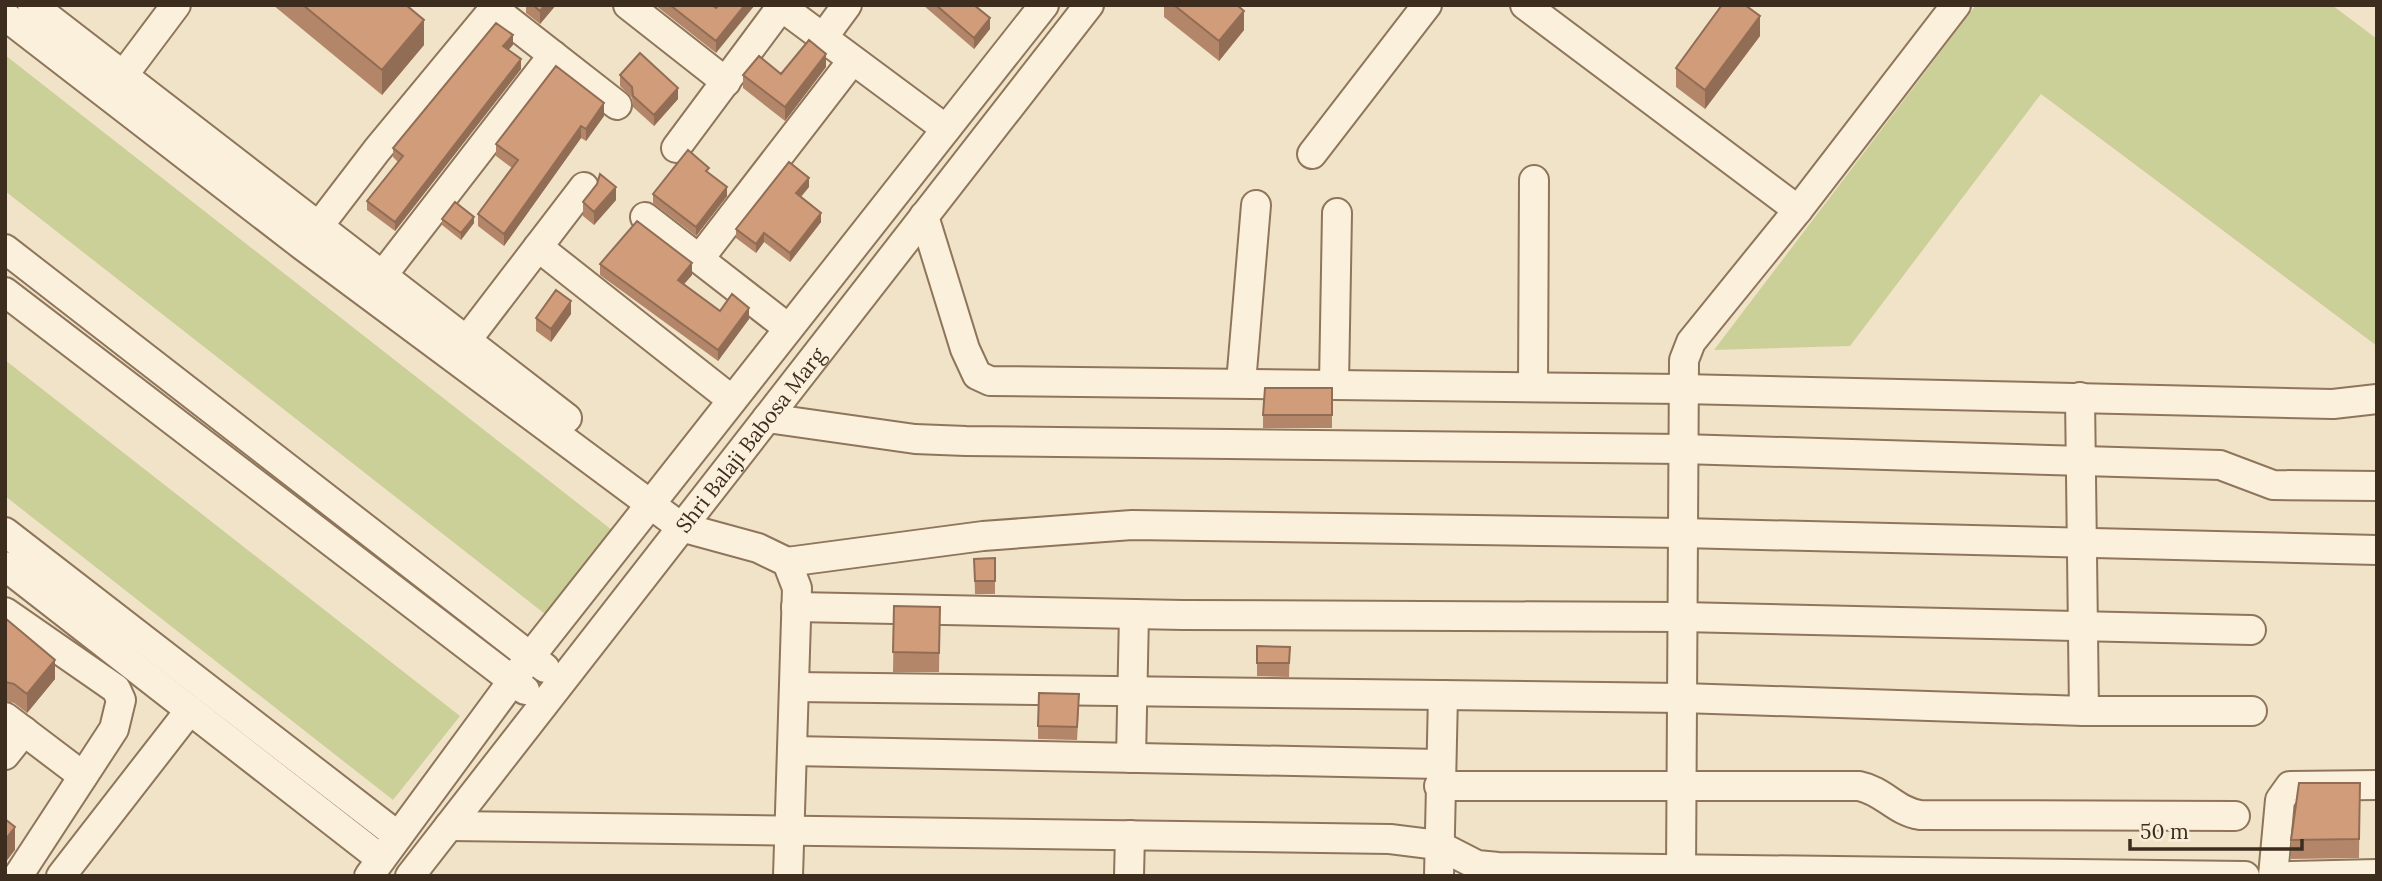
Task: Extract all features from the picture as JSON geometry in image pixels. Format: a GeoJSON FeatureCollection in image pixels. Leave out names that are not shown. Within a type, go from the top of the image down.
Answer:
{"type":"FeatureCollection","features":[{"type":"Feature","properties":{"kind":"street"},"geometry":{"type":"LineString","coordinates":[[32,5],[115,86],[303,246],[656,497]]}},
{"type":"Feature","properties":{"kind":"street"},"geometry":{"type":"LineString","coordinates":[[115,86],[176,5]]}},
{"type":"Feature","properties":{"kind":"street"},"geometry":{"type":"LineString","coordinates":[[628,5],[726,82]]}},
{"type":"Feature","properties":{"kind":"street"},"geometry":{"type":"LineString","coordinates":[[822,39],[847,5]]}},
{"type":"Feature","properties":{"kind":"street","name":"Shri Balaji Babosa Marg"},"geometry":{"type":"LineString","coordinates":[[410,876],[562,680],[691,524],[767,418],[1089,5]]}},
{"type":"Feature","properties":{"kind":"street"},"geometry":{"type":"LineString","coordinates":[[1312,154],[1427,5]]}},
{"type":"Feature","properties":{"kind":"street"},"geometry":{"type":"LineString","coordinates":[[1525,5],[1798,210]]}},
{"type":"Feature","properties":{"kind":"street"},"geometry":{"type":"LineString","coordinates":[[676,148],[780,6],[946,129]]}},
{"type":"Feature","properties":{"kind":"street"},"geometry":{"type":"LineString","coordinates":[[318,227],[377,150],[495,7],[617,105]]}},
{"type":"Feature","properties":{"kind":"street"},"geometry":{"type":"LineString","coordinates":[[1681,872],[1684,360],[1691,342],[1798,210],[1947,8]]}},
{"type":"Feature","properties":{"kind":"street","name":"Shri Balaji Babosa Marg"},"geometry":{"type":"LineString","coordinates":[[375,868],[530,657],[946,129],[1030,10]]}},
{"type":"Feature","properties":{"kind":"street"},"geometry":{"type":"LineString","coordinates":[[5,16],[115,86],[318,227],[466,341],[691,524],[772,553],[788,562],[983,536],[1132,525],[1682,533],[2377,550]]}},
{"type":"Feature","properties":{"kind":"street"},"geometry":{"type":"LineString","coordinates":[[382,276],[553,55]]}},
{"type":"Feature","properties":{"kind":"street"},"geometry":{"type":"LineString","coordinates":[[700,258],[852,61]]}},
{"type":"Feature","properties":{"kind":"street"},"geometry":{"type":"LineString","coordinates":[[1533,386],[1534,180]]}},
{"type":"Feature","properties":{"kind":"street"},"geometry":{"type":"LineString","coordinates":[[466,341],[584,187]]}},
{"type":"Feature","properties":{"kind":"street"},"geometry":{"type":"LineString","coordinates":[[1241,383],[1256,205]]}},
{"type":"Feature","properties":{"kind":"street"},"geometry":{"type":"LineString","coordinates":[[1334,384],[1337,213]]}},
{"type":"Feature","properties":{"kind":"street"},"geometry":{"type":"LineString","coordinates":[[924,216],[965,349],[977,375],[990,381],[1682,388],[2333,404],[2377,399]]}},
{"type":"Feature","properties":{"kind":"street"},"geometry":{"type":"LineString","coordinates":[[645,217],[788,328]]}},
{"type":"Feature","properties":{"kind":"street"},"geometry":{"type":"LineString","coordinates":[[538,247],[732,400]]}},
{"type":"Feature","properties":{"kind":"street"},"geometry":{"type":"LineString","coordinates":[[5,249],[562,680]]}},
{"type":"Feature","properties":{"kind":"street"},"geometry":{"type":"LineString","coordinates":[[5,292],[544,704]]}},
{"type":"Feature","properties":{"kind":"street"},"geometry":{"type":"LineString","coordinates":[[2080,397],[2084,711]]}},
{"type":"Feature","properties":{"kind":"street"},"geometry":{"type":"LineString","coordinates":[[767,418],[915,439],[1682,449],[2080,460],[2220,465],[2273,485],[2377,486]]}},
{"type":"Feature","properties":{"kind":"street"},"geometry":{"type":"LineString","coordinates":[[5,532],[398,836]]}},
{"type":"Feature","properties":{"kind":"street"},"geometry":{"type":"LineString","coordinates":[[788,562],[797,588],[788,876]]}},
{"type":"Feature","properties":{"kind":"street"},"geometry":{"type":"LineString","coordinates":[[5,566],[190,710],[375,868]]}},
{"type":"Feature","properties":{"kind":"street"},"geometry":{"type":"LineString","coordinates":[[796,607],[1134,614],[1682,617],[2251,630]]}},
{"type":"Feature","properties":{"kind":"street"},"geometry":{"type":"LineString","coordinates":[[5,612],[116,689],[121,700],[114,729],[18,876]]}},
{"type":"Feature","properties":{"kind":"street"},"geometry":{"type":"LineString","coordinates":[[1131,758],[1134,614]]}},
{"type":"Feature","properties":{"kind":"street"},"geometry":{"type":"LineString","coordinates":[[794,687],[1682,698],[2084,711],[2252,711]]}},
{"type":"Feature","properties":{"kind":"street"},"geometry":{"type":"LineString","coordinates":[[1439,876],[1439,775],[1443,695]]}},
{"type":"Feature","properties":{"kind":"street"},"geometry":{"type":"LineString","coordinates":[[61,876],[190,710]]}},
{"type":"Feature","properties":{"kind":"street"},"geometry":{"type":"LineString","coordinates":[[5,755],[14,724],[83,776]]}},
{"type":"Feature","properties":{"kind":"street"},"geometry":{"type":"LineString","coordinates":[[792,751],[1131,758],[1683,785],[1859,786],[1883,794],[1896,808],[1920,815],[2235,816]]}},
{"type":"Feature","properties":{"kind":"street"},"geometry":{"type":"LineString","coordinates":[[2273,876],[2280,800],[2290,786],[2377,785]]}},
{"type":"Feature","properties":{"kind":"street"},"geometry":{"type":"LineString","coordinates":[[449,825],[1390,839],[1420,840],[1438,845],[1477,865],[1497,867],[1681,872],[2245,876]]}},
{"type":"Feature","properties":{"kind":"street"},"geometry":{"type":"LineString","coordinates":[[1129,876],[1130,835]]}},
{"type":"Feature","properties":{"kind":"street"},"geometry":{"type":"LineString","coordinates":[[2291,876],[2377,874]]}},
{"type":"Feature","properties":{"kind":"green space"},"geometry":{"type":"Polygon","coordinates":[[[1976,5],[2332,5],[2377,39],[2377,346],[2041,94],[1850,346],[1714,350],[1976,5]]]}},
{"type":"Feature","properties":{"kind":"green space"},"geometry":{"type":"Polygon","coordinates":[[[5,55],[612,530],[545,614],[5,191],[5,55]]]}},
{"type":"Feature","properties":{"kind":"green space"},"geometry":{"type":"Polygon","coordinates":[[[5,360],[460,716],[393,800],[5,496],[5,360]]]}},
{"type":"Feature","properties":{"kind":"building"},"geometry":{"type":"Polygon","coordinates":[[[303,5],[406,5],[424,20],[382,70],[303,5]]]}},
{"type":"Feature","properties":{"kind":"building"},"geometry":{"type":"Polygon","coordinates":[[[533,5],[545,5],[540,11],[533,5]]]}},
{"type":"Feature","properties":{"kind":"building"},"geometry":{"type":"Polygon","coordinates":[[[670,5],[712,5],[716,8],[719,5],[745,5],[716,41],[670,5]]]}},
{"type":"Feature","properties":{"kind":"building"},"geometry":{"type":"Polygon","coordinates":[[[936,5],[974,5],[990,18],[974,38],[936,5]]]}},
{"type":"Feature","properties":{"kind":"building"},"geometry":{"type":"Polygon","coordinates":[[[1174,5],[1237,5],[1244,11],[1219,41],[1174,5]]]}},
{"type":"Feature","properties":{"kind":"building"},"geometry":{"type":"Polygon","coordinates":[[[1722,5],[1745,5],[1760,16],[1705,90],[1676,68],[1722,5]]]}},
{"type":"Feature","properties":{"kind":"building"},"geometry":{"type":"Polygon","coordinates":[[[496,23],[513,35],[503,46],[521,59],[395,222],[367,201],[403,156],[393,148],[496,23]]]}},
{"type":"Feature","properties":{"kind":"building"},"geometry":{"type":"Polygon","coordinates":[[[809,40],[826,54],[785,107],[743,75],[759,56],[781,74],[809,40]]]}},
{"type":"Feature","properties":{"kind":"building"},"geometry":{"type":"Polygon","coordinates":[[[640,53],[678,88],[654,115],[633,96],[632,87],[620,75],[640,53]]]}},
{"type":"Feature","properties":{"kind":"building"},"geometry":{"type":"Polygon","coordinates":[[[556,66],[604,103],[586,129],[581,126],[504,234],[478,214],[518,160],[496,144],[556,66]]]}},
{"type":"Feature","properties":{"kind":"building"},"geometry":{"type":"Polygon","coordinates":[[[688,150],[709,168],[706,171],[727,187],[696,227],[653,194],[688,150]]]}},
{"type":"Feature","properties":{"kind":"building"},"geometry":{"type":"Polygon","coordinates":[[[789,162],[809,178],[796,193],[821,213],[790,253],[764,233],[756,244],[736,229],[789,162]]]}},
{"type":"Feature","properties":{"kind":"building"},"geometry":{"type":"Polygon","coordinates":[[[600,174],[616,187],[594,212],[583,202],[597,184],[600,174]]]}},
{"type":"Feature","properties":{"kind":"building"},"geometry":{"type":"Polygon","coordinates":[[[455,202],[474,217],[461,233],[442,219],[455,202]]]}},
{"type":"Feature","properties":{"kind":"building"},"geometry":{"type":"Polygon","coordinates":[[[637,221],[692,263],[678,280],[720,311],[732,294],[749,308],[718,350],[600,264],[637,221]]]}},
{"type":"Feature","properties":{"kind":"building"},"geometry":{"type":"Polygon","coordinates":[[[556,290],[571,301],[551,329],[536,318],[556,290]]]}},
{"type":"Feature","properties":{"kind":"building"},"geometry":{"type":"Polygon","coordinates":[[[1265,388],[1332,388],[1332,415],[1263,415],[1265,388]]]}},
{"type":"Feature","properties":{"kind":"building"},"geometry":{"type":"Polygon","coordinates":[[[995,558],[995,581],[975,581],[974,559],[995,558]]]}},
{"type":"Feature","properties":{"kind":"building"},"geometry":{"type":"Polygon","coordinates":[[[894,606],[940,607],[939,653],[893,652],[894,606]]]}},
{"type":"Feature","properties":{"kind":"building"},"geometry":{"type":"Polygon","coordinates":[[[5,618],[55,660],[27,694],[14,684],[5,682],[5,618]]]}},
{"type":"Feature","properties":{"kind":"building"},"geometry":{"type":"Polygon","coordinates":[[[1257,646],[1290,647],[1289,663],[1257,663],[1257,646]]]}},
{"type":"Feature","properties":{"kind":"building"},"geometry":{"type":"Polygon","coordinates":[[[1039,693],[1079,694],[1077,727],[1038,726],[1039,693]]]}},
{"type":"Feature","properties":{"kind":"building"},"geometry":{"type":"Polygon","coordinates":[[[2299,783],[2360,783],[2359,839],[2291,840],[2299,783]]]}},
{"type":"Feature","properties":{"kind":"building"},"geometry":{"type":"Polygon","coordinates":[[[5,819],[15,827],[5,840],[5,819]]]}}]}
